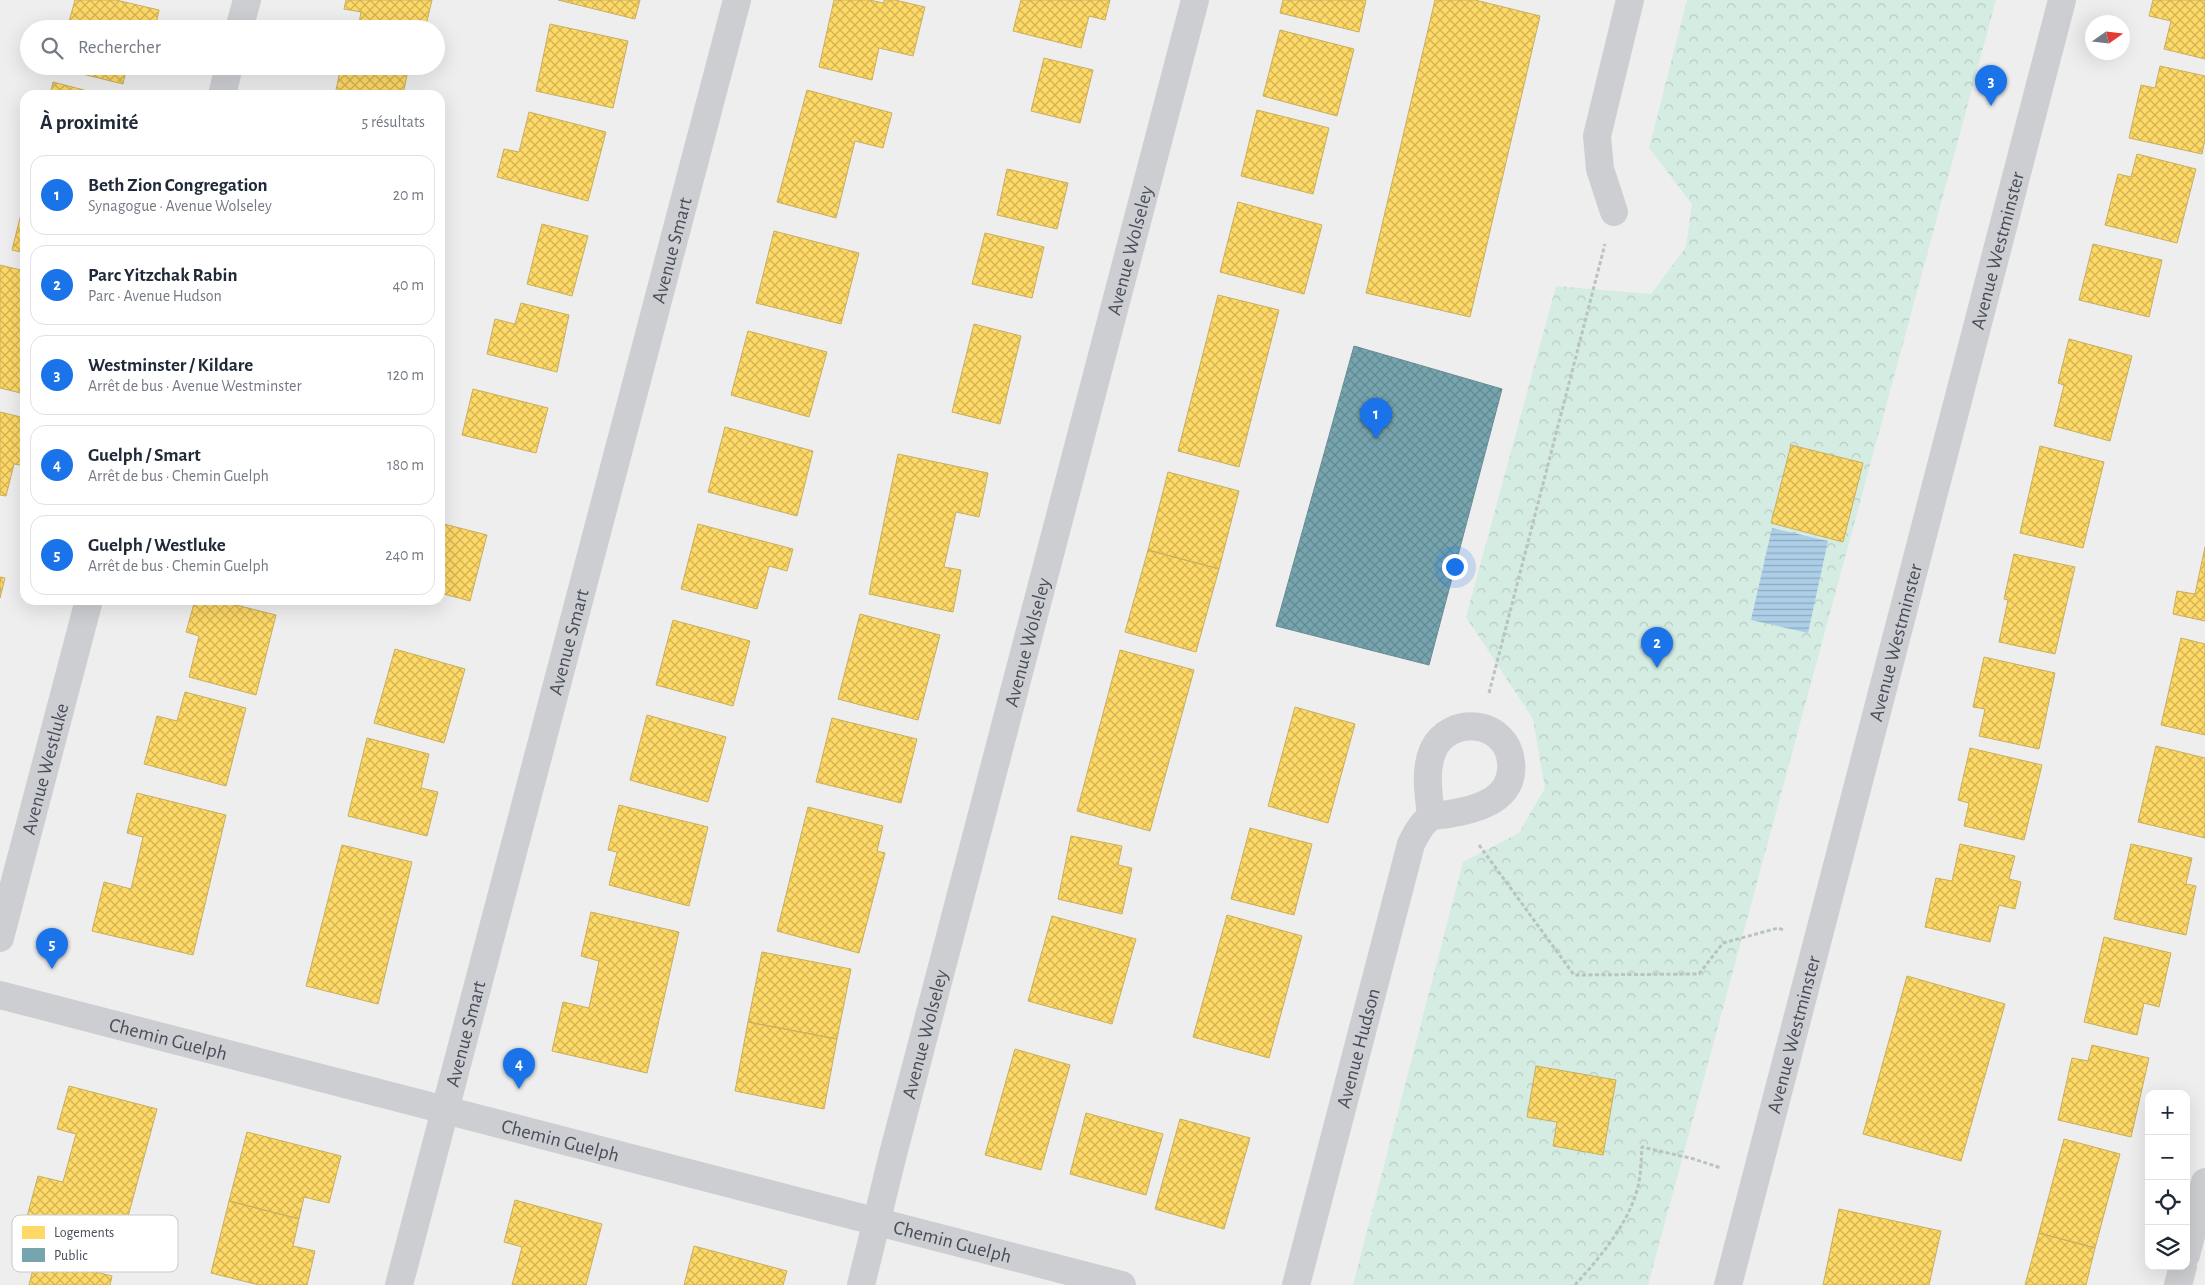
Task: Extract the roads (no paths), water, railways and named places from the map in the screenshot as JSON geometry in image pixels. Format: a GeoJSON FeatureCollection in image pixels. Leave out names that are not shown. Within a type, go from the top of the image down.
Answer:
{"type":"FeatureCollection","features":[{"type":"Feature","properties":{"kind":"street"},"geometry":{"type":"LineString","coordinates":[[241,20],[247,0]]}},
{"type":"Feature","properties":{"kind":"street","name":"Avenue Smart"},"geometry":{"type":"LineString","coordinates":[[399,1285],[737,0]]}},
{"type":"Feature","properties":{"kind":"street","name":"Avenue Wolseley"},"geometry":{"type":"LineString","coordinates":[[861,1285],[895,1145],[1195,0]]}},
{"type":"Feature","properties":{"kind":"street"},"geometry":{"type":"LineString","coordinates":[[1614,212],[1600,169],[1597,136],[1630,0]]}},
{"type":"Feature","properties":{"kind":"street","name":"Avenue Westminster"},"geometry":{"type":"LineString","coordinates":[[1728,1285],[2062,0]]}},
{"type":"Feature","properties":{"kind":"street"},"geometry":{"type":"LineString","coordinates":[[223,90],[227,75]]}},
{"type":"Feature","properties":{"kind":"street","name":"Avenue Westluke"},"geometry":{"type":"LineString","coordinates":[[0,938],[88,605]]}},
{"type":"Feature","properties":{"kind":"street","name":"Avenue Hudson"},"geometry":{"type":"LineString","coordinates":[[1296,1285],[1410,844],[1431,817]]}},
{"type":"Feature","properties":{"kind":"street","name":"Chemin Guelph"},"geometry":{"type":"LineString","coordinates":[[0,995],[1122,1285]]}},
{"type":"Feature","properties":{"kind":"street"},"geometry":{"type":"LineString","coordinates":[[2190,1240],[2205,1182]]}},
{"type":"Feature","properties":{"kind":"street"},"geometry":{"type":"LineString","coordinates":[[2178,1285],[2182,1270]]}},
{"type":"Feature","properties":{"kind":"water"},"geometry":{"type":"Polygon","coordinates":[[[1772,528],[1828,541],[1808,633],[1751,620],[1772,528]]]}},
{"type":"Feature","properties":{"kind":"place","name":"Westminster / Kildare"},"geometry":{"type":"Point","coordinates":[1991,106]}},
{"type":"Feature","properties":{"kind":"place","name":"Beth Zion Congregation"},"geometry":{"type":"Point","coordinates":[1376,439]}},
{"type":"Feature","properties":{"kind":"place","name":"Parc Yitzchak Rabin"},"geometry":{"type":"Point","coordinates":[1657,668]}},
{"type":"Feature","properties":{"kind":"place","name":"Guelph / Westluke"},"geometry":{"type":"Point","coordinates":[52,969]}},
{"type":"Feature","properties":{"kind":"place","name":"Guelph / Smart"},"geometry":{"type":"Point","coordinates":[519,1089]}}]}
